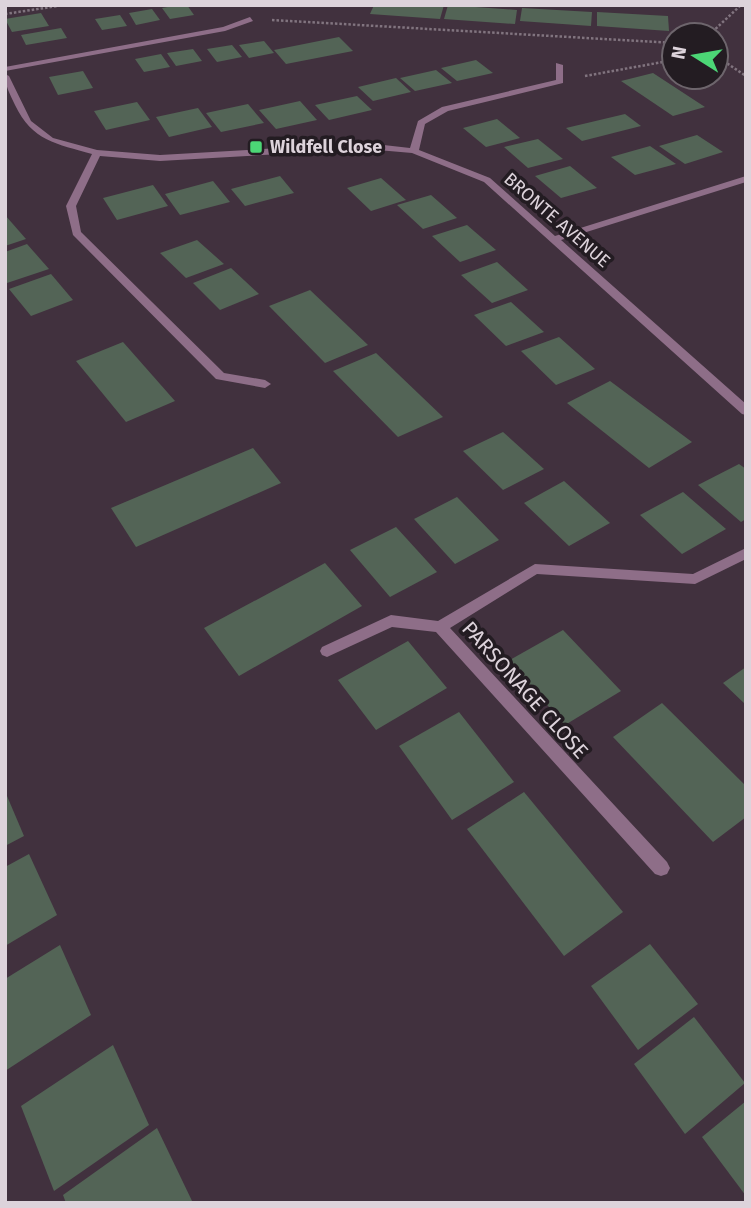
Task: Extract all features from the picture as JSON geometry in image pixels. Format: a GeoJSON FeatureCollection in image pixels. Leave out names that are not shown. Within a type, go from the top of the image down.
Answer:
{"type":"FeatureCollection","features":[{"type":"Feature","properties":{"kind":"street"},"geometry":{"type":"LineString","coordinates":[[5,69],[225,29],[250,19]]}},
{"type":"Feature","properties":{"kind":"street"},"geometry":{"type":"LineString","coordinates":[[414,150],[421,123],[445,109],[560,81],[559,65]]}},
{"type":"Feature","properties":{"kind":"street","name":"BRONTE AVENUE"},"geometry":{"type":"LineString","coordinates":[[5,76],[27,122],[50,140],[97,153],[160,158],[366,146],[414,150],[487,180],[746,411]]}},
{"type":"Feature","properties":{"kind":"street"},"geometry":{"type":"LineString","coordinates":[[97,153],[71,206],[76,233],[220,376],[265,384]]}},
{"type":"Feature","properties":{"kind":"street"},"geometry":{"type":"LineString","coordinates":[[555,239],[746,179]]}},
{"type":"Feature","properties":{"kind":"street","name":"PARSONAGE CLOSE"},"geometry":{"type":"LineString","coordinates":[[660,868],[440,627],[535,569],[695,579],[746,553]]}},
{"type":"Feature","properties":{"kind":"street"},"geometry":{"type":"LineString","coordinates":[[327,651],[391,621],[440,627]]}},
{"type":"Feature","properties":{"kind":"path"},"geometry":{"type":"LineString","coordinates":[[5,14],[64,5]]}},
{"type":"Feature","properties":{"kind":"path"},"geometry":{"type":"LineString","coordinates":[[725,21],[743,5]]}},
{"type":"Feature","properties":{"kind":"path"},"geometry":{"type":"LineString","coordinates":[[250,19],[660,42]]}},
{"type":"Feature","properties":{"kind":"path"},"geometry":{"type":"LineString","coordinates":[[560,81],[660,63]]}},
{"type":"Feature","properties":{"kind":"path"},"geometry":{"type":"LineString","coordinates":[[730,65],[746,76]]}},
{"type":"Feature","properties":{"kind":"building"},"geometry":{"type":"Polygon","coordinates":[[[187,5],[194,15],[170,19],[162,8],[187,5]]]}},
{"type":"Feature","properties":{"kind":"building"},"geometry":{"type":"Polygon","coordinates":[[[374,5],[444,5],[440,19],[370,14],[374,5]]]}},
{"type":"Feature","properties":{"kind":"building"},"geometry":{"type":"Polygon","coordinates":[[[448,5],[517,10],[515,24],[444,19],[448,5]]]}},
{"type":"Feature","properties":{"kind":"building"},"geometry":{"type":"Polygon","coordinates":[[[522,8],[592,12],[591,26],[520,21],[522,8]]]}},
{"type":"Feature","properties":{"kind":"building"},"geometry":{"type":"Polygon","coordinates":[[[152,9],[160,20],[136,25],[129,13],[152,9]]]}},
{"type":"Feature","properties":{"kind":"building"},"geometry":{"type":"Polygon","coordinates":[[[597,12],[668,16],[668,21],[660,21],[660,30],[597,26],[597,12]]]}},
{"type":"Feature","properties":{"kind":"building"},"geometry":{"type":"Polygon","coordinates":[[[41,13],[49,26],[12,32],[5,19],[41,13]]]}},
{"type":"Feature","properties":{"kind":"building"},"geometry":{"type":"Polygon","coordinates":[[[120,15],[127,26],[102,30],[95,19],[120,15]]]}},
{"type":"Feature","properties":{"kind":"building"},"geometry":{"type":"Polygon","coordinates":[[[61,28],[67,38],[26,45],[21,35],[61,28]]]}},
{"type":"Feature","properties":{"kind":"building"},"geometry":{"type":"Polygon","coordinates":[[[339,37],[353,51],[286,64],[274,50],[339,37]]]}},
{"type":"Feature","properties":{"kind":"building"},"geometry":{"type":"Polygon","coordinates":[[[264,41],[274,53],[249,58],[239,45],[264,41]]]}},
{"type":"Feature","properties":{"kind":"building"},"geometry":{"type":"Polygon","coordinates":[[[232,45],[242,57],[217,62],[207,49],[232,45]]]}},
{"type":"Feature","properties":{"kind":"building"},"geometry":{"type":"Polygon","coordinates":[[[193,49],[202,61],[176,66],[167,53],[193,49]]]}},
{"type":"Feature","properties":{"kind":"building"},"geometry":{"type":"Polygon","coordinates":[[[161,54],[170,67],[144,72],[135,59],[161,54]]]}},
{"type":"Feature","properties":{"kind":"building"},"geometry":{"type":"Polygon","coordinates":[[[476,60],[493,73],[457,81],[441,68],[476,60]]]}},
{"type":"Feature","properties":{"kind":"building"},"geometry":{"type":"Polygon","coordinates":[[[436,70],[452,83],[415,91],[400,78],[436,70]]]}},
{"type":"Feature","properties":{"kind":"building"},"geometry":{"type":"Polygon","coordinates":[[[83,71],[93,88],[58,95],[49,77],[83,71]]]}},
{"type":"Feature","properties":{"kind":"building"},"geometry":{"type":"Polygon","coordinates":[[[653,73],[660,78],[660,91],[681,91],[705,107],[673,116],[621,81],[653,73]]]}},
{"type":"Feature","properties":{"kind":"building"},"geometry":{"type":"Polygon","coordinates":[[[396,78],[411,92],[373,101],[358,87],[396,78]]]}},
{"type":"Feature","properties":{"kind":"building"},"geometry":{"type":"Polygon","coordinates":[[[357,96],[372,110],[329,120],[315,105],[357,96]]]}},
{"type":"Feature","properties":{"kind":"building"},"geometry":{"type":"Polygon","coordinates":[[[300,101],[317,120],[276,129],[259,110],[300,101]]]}},
{"type":"Feature","properties":{"kind":"building"},"geometry":{"type":"Polygon","coordinates":[[[137,102],[150,120],[106,130],[94,111],[137,102]]]}},
{"type":"Feature","properties":{"kind":"building"},"geometry":{"type":"Polygon","coordinates":[[[248,104],[264,123],[221,132],[206,113],[248,104]]]}},
{"type":"Feature","properties":{"kind":"building"},"geometry":{"type":"Polygon","coordinates":[[[198,108],[212,127],[169,137],[156,117],[198,108]]]}},
{"type":"Feature","properties":{"kind":"building"},"geometry":{"type":"Polygon","coordinates":[[[625,114],[641,126],[582,141],[566,128],[625,114]]]}},
{"type":"Feature","properties":{"kind":"building"},"geometry":{"type":"Polygon","coordinates":[[[497,119],[520,138],[486,147],[463,128],[497,119]]]}},
{"type":"Feature","properties":{"kind":"building"},"geometry":{"type":"Polygon","coordinates":[[[697,135],[723,152],[685,164],[659,146],[697,135]]]}},
{"type":"Feature","properties":{"kind":"building"},"geometry":{"type":"Polygon","coordinates":[[[538,139],[563,159],[528,168],[504,147],[538,139]]]}},
{"type":"Feature","properties":{"kind":"building"},"geometry":{"type":"Polygon","coordinates":[[[650,146],[676,164],[635,175],[611,157],[650,146]]]}},
{"type":"Feature","properties":{"kind":"building"},"geometry":{"type":"Polygon","coordinates":[[[570,166],[597,188],[561,198],[535,176],[570,166]]]}},
{"type":"Feature","properties":{"kind":"building"},"geometry":{"type":"Polygon","coordinates":[[[280,176],[294,193],[245,206],[231,189],[280,176]]]}},
{"type":"Feature","properties":{"kind":"building"},"geometry":{"type":"Polygon","coordinates":[[[381,178],[406,200],[371,211],[347,188],[381,178]]]}},
{"type":"Feature","properties":{"kind":"building"},"geometry":{"type":"Polygon","coordinates":[[[213,181],[230,202],[180,215],[165,194],[213,181]]]}},
{"type":"Feature","properties":{"kind":"building"},"geometry":{"type":"Polygon","coordinates":[[[153,185],[168,206],[117,220],[103,198],[153,185]]]}},
{"type":"Feature","properties":{"kind":"building"},"geometry":{"type":"Polygon","coordinates":[[[431,195],[457,218],[423,229],[397,205],[431,195]]]}},
{"type":"Feature","properties":{"kind":"building"},"geometry":{"type":"Polygon","coordinates":[[[5,215],[26,239],[5,246],[5,215]]]}},
{"type":"Feature","properties":{"kind":"building"},"geometry":{"type":"Polygon","coordinates":[[[467,225],[496,250],[460,262],[432,236],[467,225]]]}},
{"type":"Feature","properties":{"kind":"building"},"geometry":{"type":"Polygon","coordinates":[[[197,240],[224,264],[186,278],[160,253],[197,240]]]}},
{"type":"Feature","properties":{"kind":"building"},"geometry":{"type":"Polygon","coordinates":[[[27,244],[49,269],[7,283],[5,252],[27,244]]]}},
{"type":"Feature","properties":{"kind":"building"},"geometry":{"type":"Polygon","coordinates":[[[497,262],[528,290],[492,303],[461,275],[497,262]]]}},
{"type":"Feature","properties":{"kind":"building"},"geometry":{"type":"Polygon","coordinates":[[[231,268],[259,294],[220,310],[193,283],[231,268]]]}},
{"type":"Feature","properties":{"kind":"building"},"geometry":{"type":"Polygon","coordinates":[[[51,274],[73,300],[31,316],[9,289],[51,274]]]}},
{"type":"Feature","properties":{"kind":"building"},"geometry":{"type":"Polygon","coordinates":[[[310,290],[368,345],[325,363],[269,306],[310,290]]]}},
{"type":"Feature","properties":{"kind":"building"},"geometry":{"type":"Polygon","coordinates":[[[511,302],[544,332],[506,346],[474,315],[511,302]]]}},
{"type":"Feature","properties":{"kind":"building"},"geometry":{"type":"Polygon","coordinates":[[[559,337],[595,369],[556,385],[521,351],[559,337]]]}},
{"type":"Feature","properties":{"kind":"building"},"geometry":{"type":"Polygon","coordinates":[[[123,342],[175,401],[126,422],[76,361],[123,342]]]}},
{"type":"Feature","properties":{"kind":"building"},"geometry":{"type":"Polygon","coordinates":[[[376,353],[443,417],[398,437],[333,371],[376,353]]]}},
{"type":"Feature","properties":{"kind":"building"},"geometry":{"type":"Polygon","coordinates":[[[610,381],[692,442],[649,468],[567,403],[610,381]]]}},
{"type":"Feature","properties":{"kind":"building"},"geometry":{"type":"Polygon","coordinates":[[[503,432],[544,469],[503,490],[463,451],[503,432]]]}},
{"type":"Feature","properties":{"kind":"building"},"geometry":{"type":"Polygon","coordinates":[[[253,448],[281,483],[136,547],[111,508],[253,448]]]}},
{"type":"Feature","properties":{"kind":"building"},"geometry":{"type":"Polygon","coordinates":[[[739,464],[746,469],[746,519],[741,522],[698,485],[739,464]]]}},
{"type":"Feature","properties":{"kind":"building"},"geometry":{"type":"Polygon","coordinates":[[[564,481],[610,523],[569,546],[524,503],[564,481]]]}},
{"type":"Feature","properties":{"kind":"building"},"geometry":{"type":"Polygon","coordinates":[[[683,492],[726,529],[682,554],[640,515],[683,492]]]}},
{"type":"Feature","properties":{"kind":"building"},"geometry":{"type":"Polygon","coordinates":[[[457,497],[499,540],[455,564],[414,519],[457,497]]]}},
{"type":"Feature","properties":{"kind":"building"},"geometry":{"type":"Polygon","coordinates":[[[396,527],[437,572],[390,597],[350,550],[396,527]]]}},
{"type":"Feature","properties":{"kind":"building"},"geometry":{"type":"Polygon","coordinates":[[[325,563],[362,606],[239,676],[204,628],[325,563]]]}},
{"type":"Feature","properties":{"kind":"building"},"geometry":{"type":"Polygon","coordinates":[[[563,630],[621,691],[565,725],[508,661],[563,630]]]}},
{"type":"Feature","properties":{"kind":"building"},"geometry":{"type":"Polygon","coordinates":[[[408,641],[447,688],[376,730],[338,680],[408,641]]]}},
{"type":"Feature","properties":{"kind":"building"},"geometry":{"type":"Polygon","coordinates":[[[746,667],[746,705],[723,683],[746,667]]]}},
{"type":"Feature","properties":{"kind":"building"},"geometry":{"type":"Polygon","coordinates":[[[662,703],[746,786],[746,817],[713,842],[613,737],[662,703]]]}},
{"type":"Feature","properties":{"kind":"building"},"geometry":{"type":"Polygon","coordinates":[[[459,712],[514,782],[452,820],[399,746],[459,712]]]}},
{"type":"Feature","properties":{"kind":"building"},"geometry":{"type":"Polygon","coordinates":[[[524,792],[623,912],[564,956],[467,829],[524,792]]]}},
{"type":"Feature","properties":{"kind":"building"},"geometry":{"type":"Polygon","coordinates":[[[7,796],[24,836],[5,846],[5,797],[7,796]]]}},
{"type":"Feature","properties":{"kind":"building"},"geometry":{"type":"Polygon","coordinates":[[[29,854],[57,915],[5,946],[5,867],[29,854]]]}},
{"type":"Feature","properties":{"kind":"building"},"geometry":{"type":"Polygon","coordinates":[[[650,944],[698,1004],[638,1050],[591,986],[650,944]]]}},
{"type":"Feature","properties":{"kind":"building"},"geometry":{"type":"Polygon","coordinates":[[[60,945],[91,1015],[5,1071],[5,979],[60,945]]]}},
{"type":"Feature","properties":{"kind":"building"},"geometry":{"type":"Polygon","coordinates":[[[694,1017],[745,1083],[685,1134],[634,1064],[694,1017]]]}},
{"type":"Feature","properties":{"kind":"building"},"geometry":{"type":"Polygon","coordinates":[[[113,1045],[149,1125],[54,1191],[21,1106],[113,1045]]]}},
{"type":"Feature","properties":{"kind":"building"},"geometry":{"type":"Polygon","coordinates":[[[746,1101],[746,1196],[702,1137],[746,1101]]]}},
{"type":"Feature","properties":{"kind":"building"},"geometry":{"type":"Polygon","coordinates":[[[157,1128],[193,1203],[66,1203],[63,1195],[157,1128]]]}},
{"type":"Feature","properties":{"kind":"place","name":"Wildfell Close"},"geometry":{"type":"Point","coordinates":[256,147]}}]}
